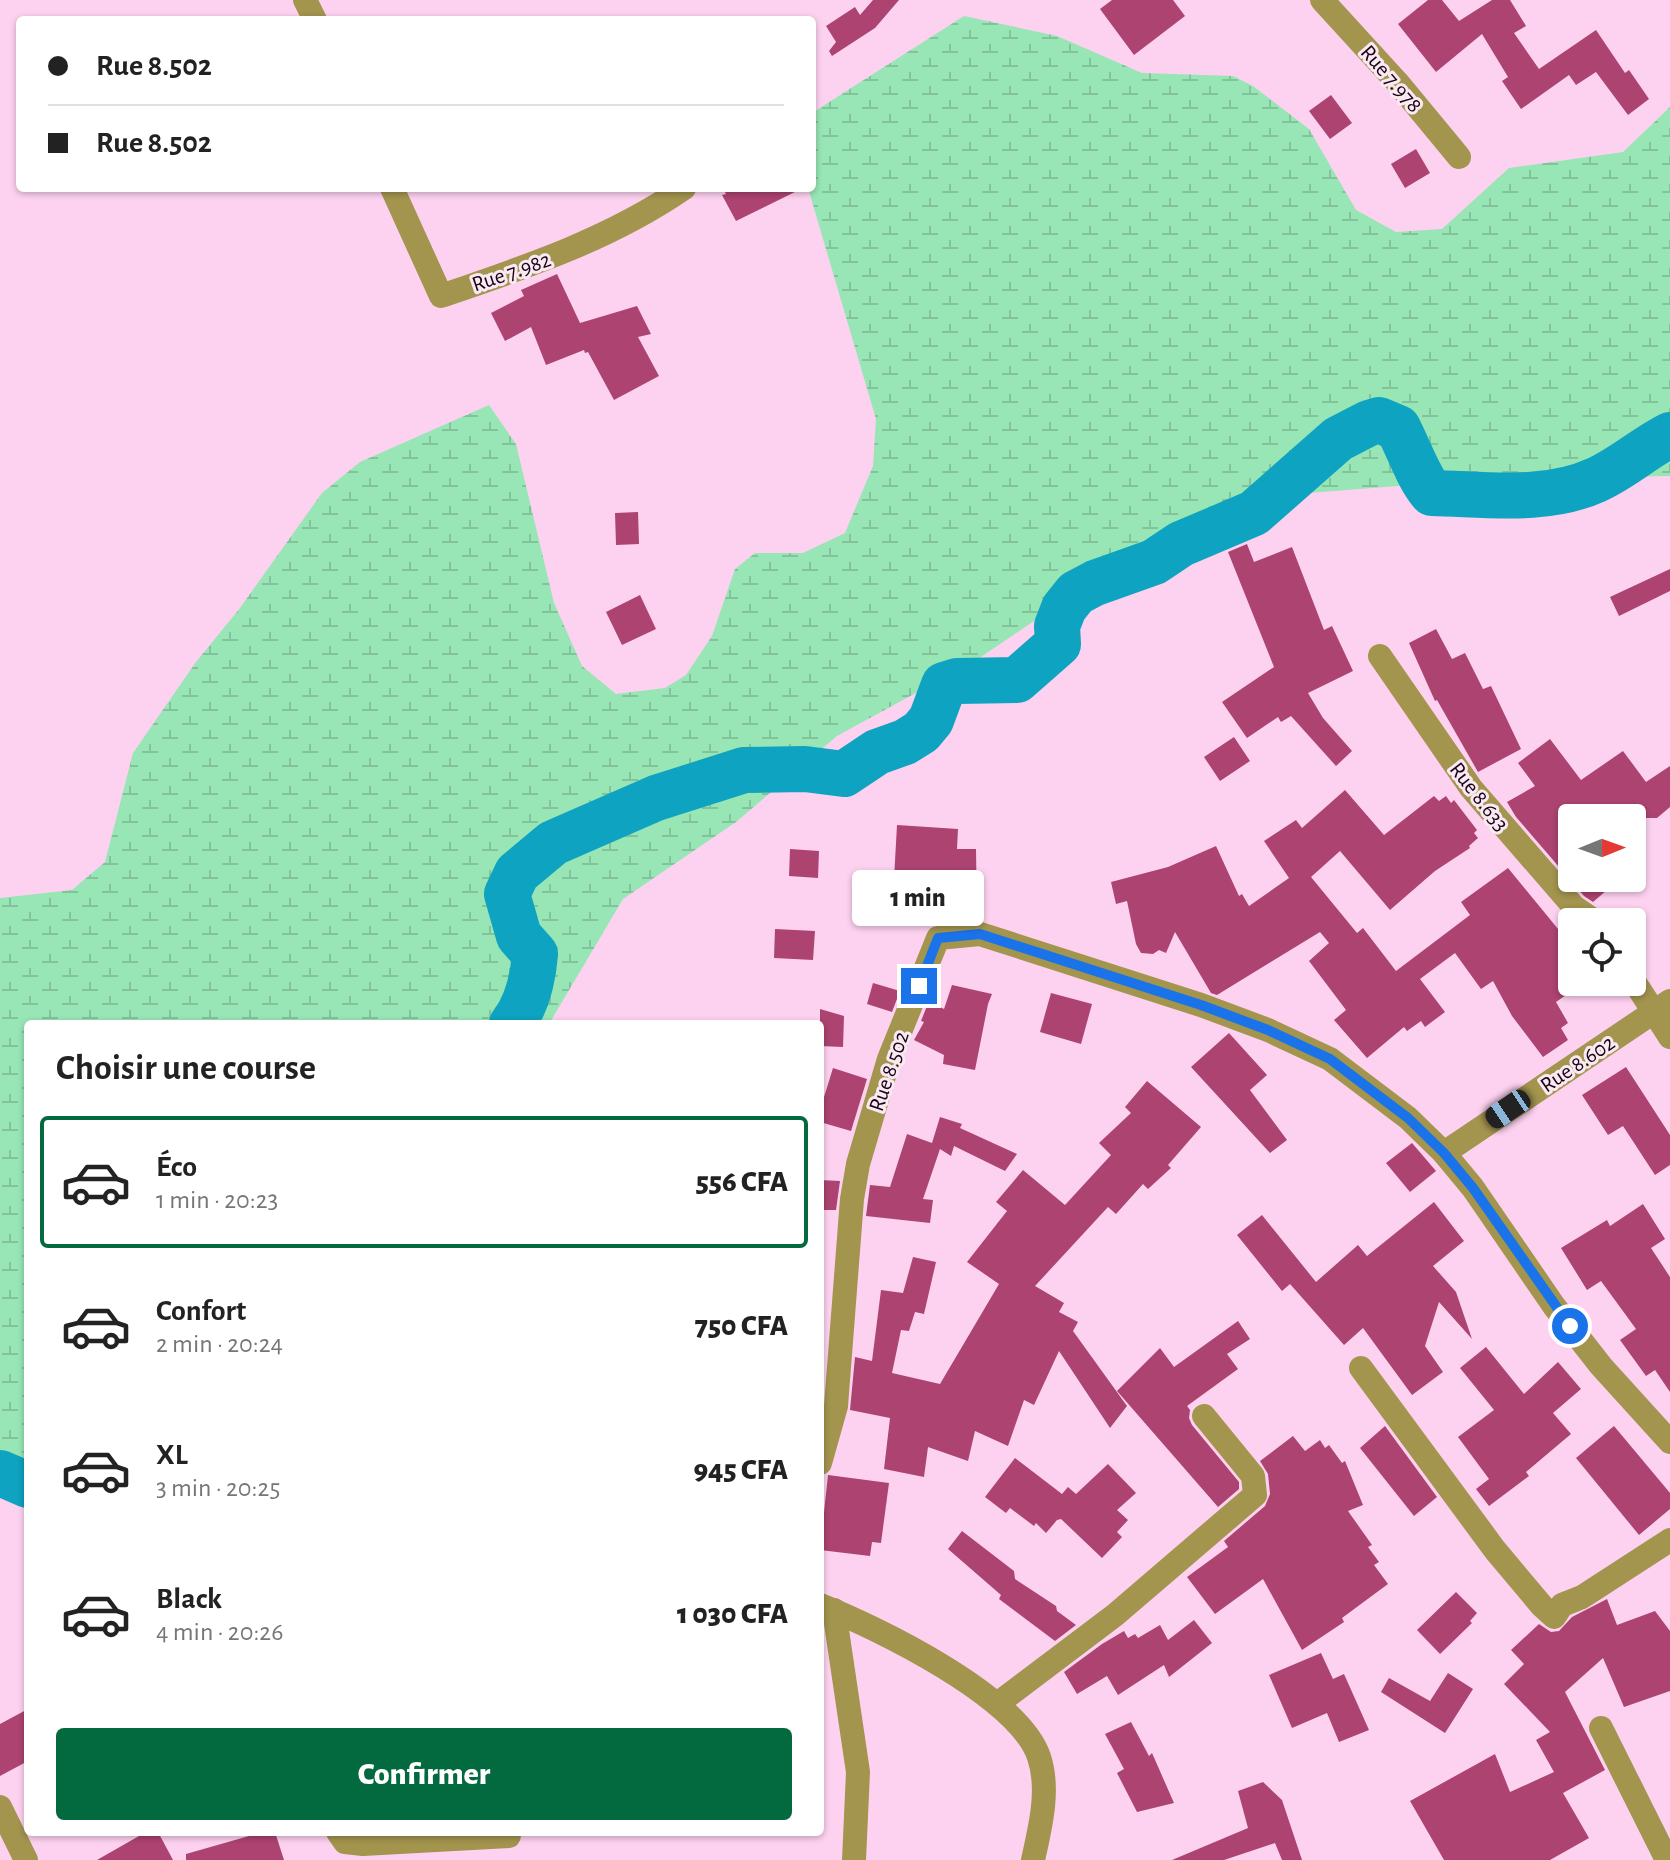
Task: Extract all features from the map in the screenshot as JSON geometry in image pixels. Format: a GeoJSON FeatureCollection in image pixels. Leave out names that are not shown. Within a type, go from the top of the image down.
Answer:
{"type":"FeatureCollection","features":[{"type":"Feature","properties":{"kind":"street","name":"Rue 7.978"},"geometry":{"type":"LineString","coordinates":[[1322,0],[1397,82],[1459,157]]}},
{"type":"Feature","properties":{"kind":"street","name":"Rue 7.982"},"geometry":{"type":"LineString","coordinates":[[394,192],[441,296],[557,256],[619,226],[677,192]]}},
{"type":"Feature","properties":{"kind":"street","name":"Rue 8.633"},"geometry":{"type":"LineString","coordinates":[[1380,656],[1471,788],[1575,908]]}},
{"type":"Feature","properties":{"kind":"street","name":"Rue 8.502"},"geometry":{"type":"LineString","coordinates":[[824,1449],[836,1406],[852,1199],[858,1164],[889,1059],[938,938],[980,934],[1201,1005],[1268,1030],[1330,1059],[1398,1110],[1444,1153],[1473,1188],[1554,1306],[1601,1366],[1670,1442]]}},
{"type":"Feature","properties":{"kind":"street"},"geometry":{"type":"LineString","coordinates":[[1646,991],[1662,1006],[1670,1037]]}},
{"type":"Feature","properties":{"kind":"street","name":"Rue 8.602"},"geometry":{"type":"LineString","coordinates":[[1444,1153],[1662,1006]]}},
{"type":"Feature","properties":{"kind":"street"},"geometry":{"type":"LineString","coordinates":[[1361,1368],[1495,1550],[1554,1617],[1562,1605],[1582,1597],[1670,1540]]}},
{"type":"Feature","properties":{"kind":"street"},"geometry":{"type":"LineString","coordinates":[[997,1704],[1115,1615],[1255,1495],[1253,1476],[1204,1416]]}},
{"type":"Feature","properties":{"kind":"street"},"geometry":{"type":"LineString","coordinates":[[827,1608],[898,1642],[959,1677],[997,1704],[1027,1735],[1039,1757],[1043,1799],[1033,1860]]}},
{"type":"Feature","properties":{"kind":"street"},"geometry":{"type":"LineString","coordinates":[[827,1608],[858,1772],[854,1860]]}},
{"type":"Feature","properties":{"kind":"street"},"geometry":{"type":"LineString","coordinates":[[1601,1728],[1667,1860]]}},
{"type":"Feature","properties":{"kind":"street"},"geometry":{"type":"LineString","coordinates":[[0,1807],[26,1860]]}},
{"type":"Feature","properties":{"kind":"street"},"geometry":{"type":"LineString","coordinates":[[341,1836],[345,1842],[363,1844],[509,1843]]}},
{"type":"Feature","properties":{"kind":"green space"},"geometry":{"type":"Polygon","coordinates":[[[964,16],[1057,36],[1142,73],[1233,76],[1253,86],[1309,129],[1356,210],[1396,232],[1442,229],[1509,168],[1623,152],[1670,107],[1670,476],[1486,479],[1309,493],[1144,546],[978,659],[837,736],[736,822],[623,899],[551,1020],[24,1020],[24,1487],[0,1497],[0,898],[72,890],[105,862],[133,753],[196,662],[240,608],[322,493],[360,462],[489,405],[516,444],[554,603],[582,666],[616,694],[665,688],[686,675],[712,636],[735,569],[755,553],[803,553],[845,533],[873,466],[876,419],[809,192],[816,192],[816,110],[964,16]]]}},
{"type":"Feature","properties":{"kind":"building"},"geometry":{"type":"Polygon","coordinates":[[[873,0],[899,0],[875,28],[832,56],[829,51],[836,42],[826,26],[855,7],[860,15],[873,0]]]}},
{"type":"Feature","properties":{"kind":"building"},"geometry":{"type":"Polygon","coordinates":[[[1112,0],[1173,0],[1185,16],[1134,55],[1100,9],[1112,0]]]}},
{"type":"Feature","properties":{"kind":"building"},"geometry":{"type":"Polygon","coordinates":[[[1428,0],[1442,0],[1459,21],[1492,0],[1510,0],[1526,26],[1514,33],[1539,69],[1596,30],[1625,73],[1629,70],[1649,99],[1628,115],[1596,72],[1576,85],[1569,75],[1521,109],[1502,81],[1508,77],[1482,34],[1436,72],[1398,24],[1428,0]]]}},
{"type":"Feature","properties":{"kind":"building"},"geometry":{"type":"Polygon","coordinates":[[[1331,95],[1352,123],[1330,139],[1309,111],[1331,95]]]}},
{"type":"Feature","properties":{"kind":"building"},"geometry":{"type":"Polygon","coordinates":[[[1416,149],[1430,173],[1405,188],[1391,164],[1416,149]]]}},
{"type":"Feature","properties":{"kind":"building"},"geometry":{"type":"Polygon","coordinates":[[[795,192],[736,221],[722,195],[795,192]]]}},
{"type":"Feature","properties":{"kind":"building"},"geometry":{"type":"Polygon","coordinates":[[[557,274],[580,323],[637,306],[651,334],[638,337],[659,376],[614,400],[588,352],[584,350],[546,365],[531,327],[505,341],[491,313],[524,296],[521,290],[557,274]]]}},
{"type":"Feature","properties":{"kind":"building"},"geometry":{"type":"Polygon","coordinates":[[[638,512],[639,544],[616,545],[615,513],[638,512]]]}},
{"type":"Feature","properties":{"kind":"building"},"geometry":{"type":"Polygon","coordinates":[[[1247,544],[1254,562],[1292,547],[1324,630],[1332,626],[1353,671],[1308,693],[1323,718],[1352,751],[1336,766],[1291,716],[1281,722],[1278,717],[1247,738],[1222,702],[1274,667],[1228,552],[1247,544]]]}},
{"type":"Feature","properties":{"kind":"building"},"geometry":{"type":"Polygon","coordinates":[[[1670,569],[1670,591],[1619,616],[1610,597],[1670,569]]]}},
{"type":"Feature","properties":{"kind":"building"},"geometry":{"type":"Polygon","coordinates":[[[640,595],[656,629],[622,645],[606,612],[640,595]]]}},
{"type":"Feature","properties":{"kind":"building"},"geometry":{"type":"Polygon","coordinates":[[[1436,629],[1452,659],[1465,653],[1483,689],[1491,686],[1521,749],[1478,772],[1435,701],[1409,643],[1436,629]]]}},
{"type":"Feature","properties":{"kind":"building"},"geometry":{"type":"Polygon","coordinates":[[[1234,737],[1250,761],[1220,781],[1204,757],[1234,737]]]}},
{"type":"Feature","properties":{"kind":"building"},"geometry":{"type":"Polygon","coordinates":[[[1550,739],[1581,780],[1623,751],[1646,782],[1670,766],[1670,807],[1657,818],[1646,818],[1646,804],[1558,804],[1558,866],[1507,802],[1535,786],[1518,763],[1550,739]]]}},
{"type":"Feature","properties":{"kind":"building"},"geometry":{"type":"Polygon","coordinates":[[[1345,790],[1384,835],[1434,796],[1439,801],[1446,796],[1451,803],[1454,800],[1477,830],[1474,833],[1478,838],[1470,848],[1435,871],[1390,910],[1340,851],[1311,877],[1357,933],[1363,928],[1396,971],[1470,915],[1461,902],[1508,868],[1558,929],[1558,996],[1565,996],[1556,1002],[1568,1023],[1561,1028],[1568,1040],[1543,1057],[1512,1016],[1493,981],[1481,989],[1455,953],[1420,979],[1445,1012],[1425,1027],[1421,1021],[1407,1031],[1404,1027],[1367,1058],[1334,1020],[1346,1010],[1309,961],[1329,943],[1320,932],[1217,995],[1211,993],[1175,932],[1166,953],[1159,950],[1153,954],[1141,953],[1136,944],[1127,901],[1116,904],[1111,882],[1168,867],[1216,846],[1239,896],[1242,894],[1249,906],[1289,878],[1264,841],[1296,820],[1302,828],[1345,790]]]}},
{"type":"Feature","properties":{"kind":"building"},"geometry":{"type":"Polygon","coordinates":[[[897,825],[958,829],[957,849],[976,849],[977,915],[938,916],[939,899],[893,897],[897,825]]]}},
{"type":"Feature","properties":{"kind":"building"},"geometry":{"type":"Polygon","coordinates":[[[790,849],[819,851],[818,878],[789,876],[790,849]]]}},
{"type":"Feature","properties":{"kind":"building"},"geometry":{"type":"Polygon","coordinates":[[[1581,892],[1605,892],[1593,902],[1581,892]]]}},
{"type":"Feature","properties":{"kind":"building"},"geometry":{"type":"Polygon","coordinates":[[[775,929],[815,931],[813,960],[774,958],[775,929]]]}},
{"type":"Feature","properties":{"kind":"building"},"geometry":{"type":"Polygon","coordinates":[[[873,983],[900,991],[892,1012],[867,1004],[873,983]]]}},
{"type":"Feature","properties":{"kind":"building"},"geometry":{"type":"Polygon","coordinates":[[[952,985],[992,994],[975,1070],[943,1064],[944,1055],[914,1040],[924,1022],[921,1021],[929,1001],[944,1009],[952,985]]]}},
{"type":"Feature","properties":{"kind":"building"},"geometry":{"type":"Polygon","coordinates":[[[1051,993],[1092,1004],[1081,1044],[1040,1032],[1051,993]]]}},
{"type":"Feature","properties":{"kind":"building"},"geometry":{"type":"Polygon","coordinates":[[[820,1009],[844,1016],[843,1047],[824,1046],[824,1020],[820,1020],[820,1009]]]}},
{"type":"Feature","properties":{"kind":"building"},"geometry":{"type":"Polygon","coordinates":[[[1229,1033],[1267,1075],[1250,1090],[1287,1140],[1270,1153],[1191,1067],[1229,1033]]]}},
{"type":"Feature","properties":{"kind":"building"},"geometry":{"type":"Polygon","coordinates":[[[1626,1067],[1670,1135],[1670,1165],[1655,1175],[1623,1126],[1608,1135],[1582,1095],[1626,1067]]]}},
{"type":"Feature","properties":{"kind":"building"},"geometry":{"type":"Polygon","coordinates":[[[833,1068],[867,1079],[851,1131],[824,1123],[824,1097],[833,1068]]]}},
{"type":"Feature","properties":{"kind":"building"},"geometry":{"type":"Polygon","coordinates":[[[1147,1081],[1201,1127],[1168,1165],[1171,1168],[1148,1189],[1143,1184],[1116,1214],[1108,1207],[1035,1286],[1064,1303],[1059,1312],[1078,1322],[1073,1331],[1127,1406],[1110,1428],[1059,1351],[1034,1405],[1024,1400],[1008,1446],[975,1431],[968,1461],[928,1447],[924,1477],[884,1469],[890,1418],[850,1410],[855,1357],[872,1361],[881,1290],[903,1293],[913,1257],[936,1262],[924,1314],[915,1312],[909,1331],[901,1330],[892,1373],[940,1384],[999,1284],[967,1262],[1007,1211],[996,1202],[1023,1170],[1065,1205],[1111,1155],[1099,1143],[1131,1113],[1125,1107],[1147,1081]]]}},
{"type":"Feature","properties":{"kind":"building"},"geometry":{"type":"Polygon","coordinates":[[[940,1117],[962,1124],[960,1128],[1017,1154],[1005,1171],[954,1146],[951,1156],[940,1149],[923,1199],[933,1200],[930,1223],[866,1216],[870,1185],[890,1187],[907,1134],[932,1143],[940,1117]]]}},
{"type":"Feature","properties":{"kind":"building"},"geometry":{"type":"Polygon","coordinates":[[[1412,1143],[1436,1171],[1410,1192],[1386,1163],[1412,1143]]]}},
{"type":"Feature","properties":{"kind":"building"},"geometry":{"type":"Polygon","coordinates":[[[824,1180],[840,1181],[836,1210],[824,1210],[824,1180]]]}},
{"type":"Feature","properties":{"kind":"building"},"geometry":{"type":"Polygon","coordinates":[[[1434,1202],[1464,1241],[1433,1266],[1456,1292],[1472,1339],[1439,1302],[1425,1346],[1443,1372],[1412,1395],[1363,1328],[1344,1345],[1290,1284],[1282,1291],[1237,1235],[1262,1215],[1316,1282],[1358,1245],[1367,1256],[1434,1202]]]}},
{"type":"Feature","properties":{"kind":"building"},"geometry":{"type":"Polygon","coordinates":[[[1643,1204],[1665,1239],[1651,1248],[1670,1277],[1670,1392],[1655,1370],[1646,1376],[1620,1340],[1636,1329],[1601,1281],[1587,1290],[1561,1248],[1607,1220],[1610,1226],[1643,1204]]]}},
{"type":"Feature","properties":{"kind":"building"},"geometry":{"type":"Polygon","coordinates":[[[1238,1321],[1250,1339],[1227,1354],[1238,1369],[1187,1406],[1192,1425],[1239,1482],[1239,1489],[1218,1507],[1117,1391],[1160,1348],[1174,1367],[1238,1321]]]}},
{"type":"Feature","properties":{"kind":"building"},"geometry":{"type":"Polygon","coordinates":[[[1486,1347],[1524,1394],[1558,1362],[1581,1389],[1553,1413],[1571,1434],[1526,1472],[1529,1476],[1489,1506],[1476,1489],[1489,1479],[1458,1437],[1494,1410],[1460,1368],[1486,1347]]]}},
{"type":"Feature","properties":{"kind":"building"},"geometry":{"type":"Polygon","coordinates":[[[1385,1426],[1437,1497],[1414,1516],[1360,1448],[1385,1426]]]}},
{"type":"Feature","properties":{"kind":"building"},"geometry":{"type":"Polygon","coordinates":[[[1614,1426],[1670,1493],[1670,1509],[1639,1535],[1576,1458],[1614,1426]]]}},
{"type":"Feature","properties":{"kind":"building"},"geometry":{"type":"Polygon","coordinates":[[[1293,1436],[1305,1451],[1320,1440],[1325,1448],[1329,1445],[1342,1463],[1345,1461],[1363,1505],[1348,1511],[1372,1545],[1368,1547],[1379,1562],[1374,1565],[1388,1584],[1342,1618],[1344,1622],[1302,1650],[1263,1579],[1215,1614],[1187,1577],[1228,1547],[1224,1541],[1265,1506],[1270,1494],[1268,1474],[1260,1461],[1293,1436]]]}},
{"type":"Feature","properties":{"kind":"building"},"geometry":{"type":"Polygon","coordinates":[[[1015,1458],[1062,1494],[1068,1487],[1076,1494],[1108,1464],[1136,1493],[1117,1510],[1128,1520],[1117,1532],[1122,1537],[1102,1558],[1061,1519],[1046,1533],[1036,1523],[1034,1526],[1010,1508],[1006,1513],[985,1497],[1015,1458]]]}},
{"type":"Feature","properties":{"kind":"building"},"geometry":{"type":"Polygon","coordinates":[[[828,1475],[889,1483],[881,1543],[872,1542],[870,1556],[824,1550],[828,1475]]]}},
{"type":"Feature","properties":{"kind":"building"},"geometry":{"type":"Polygon","coordinates":[[[962,1531],[1014,1571],[1015,1579],[1056,1606],[1057,1611],[1076,1625],[1055,1641],[999,1599],[1001,1595],[948,1549],[962,1531]]]}},
{"type":"Feature","properties":{"kind":"building"},"geometry":{"type":"Polygon","coordinates":[[[1456,1592],[1477,1613],[1470,1621],[1472,1623],[1440,1654],[1417,1630],[1456,1592]]]}},
{"type":"Feature","properties":{"kind":"building"},"geometry":{"type":"Polygon","coordinates":[[[1607,1599],[1617,1625],[1655,1611],[1670,1631],[1670,1691],[1624,1707],[1603,1658],[1565,1692],[1605,1770],[1563,1793],[1589,1838],[1550,1860],[1444,1860],[1410,1801],[1495,1754],[1510,1792],[1554,1772],[1536,1740],[1550,1732],[1504,1684],[1524,1664],[1511,1650],[1539,1624],[1551,1632],[1559,1631],[1572,1617],[1607,1599]]]}},
{"type":"Feature","properties":{"kind":"building"},"geometry":{"type":"Polygon","coordinates":[[[1194,1620],[1212,1643],[1169,1677],[1164,1665],[1118,1695],[1107,1676],[1077,1694],[1064,1672],[1124,1631],[1128,1638],[1135,1634],[1138,1638],[1160,1625],[1168,1640],[1194,1620]]]}},
{"type":"Feature","properties":{"kind":"building"},"geometry":{"type":"Polygon","coordinates":[[[1321,1653],[1333,1679],[1344,1674],[1369,1730],[1339,1742],[1327,1713],[1292,1728],[1269,1675],[1321,1653]]]}},
{"type":"Feature","properties":{"kind":"building"},"geometry":{"type":"Polygon","coordinates":[[[1448,1673],[1473,1689],[1445,1733],[1381,1692],[1389,1678],[1430,1701],[1448,1673]]]}},
{"type":"Feature","properties":{"kind":"building"},"geometry":{"type":"Polygon","coordinates":[[[24,1711],[24,1763],[0,1776],[0,1724],[24,1711]]]}},
{"type":"Feature","properties":{"kind":"building"},"geometry":{"type":"Polygon","coordinates":[[[1131,1722],[1149,1756],[1152,1753],[1174,1803],[1137,1812],[1117,1773],[1124,1769],[1105,1734],[1131,1722]]]}},
{"type":"Feature","properties":{"kind":"building"},"geometry":{"type":"Polygon","coordinates":[[[1263,1782],[1282,1800],[1302,1860],[1282,1860],[1275,1843],[1224,1860],[1172,1860],[1248,1828],[1238,1791],[1263,1782]]]}},
{"type":"Feature","properties":{"kind":"building"},"geometry":{"type":"Polygon","coordinates":[[[139,1836],[160,1836],[173,1860],[97,1860],[139,1836]]]}},
{"type":"Feature","properties":{"kind":"building"},"geometry":{"type":"Polygon","coordinates":[[[249,1836],[276,1836],[284,1860],[186,1860],[186,1854],[249,1836]]]}},
{"type":"Feature","properties":{"kind":"waterway"},"geometry":{"type":"LineString","coordinates":[[514,1020],[528,991],[535,954],[519,936],[507,894],[517,873],[553,843],[656,798],[744,770],[805,769],[844,774],[877,752],[905,742],[921,732],[931,720],[944,685],[957,681],[1017,680],[1058,644],[1057,626],[1064,608],[1076,593],[1154,562],[1181,544],[1254,513],[1338,439],[1369,423],[1379,420],[1398,428],[1432,493],[1516,496],[1557,492],[1606,475],[1670,435]]}},
{"type":"Feature","properties":{"kind":"waterway"},"geometry":{"type":"LineString","coordinates":[[0,1473],[24,1483]]}},
{"type":"Feature","properties":{"kind":"route"},"geometry":{"type":"LineString","coordinates":[[919,986],[938,938],[980,934],[1201,1005],[1268,1030],[1330,1059],[1408,1118],[1444,1153],[1473,1188],[1570,1326]]}}]}
